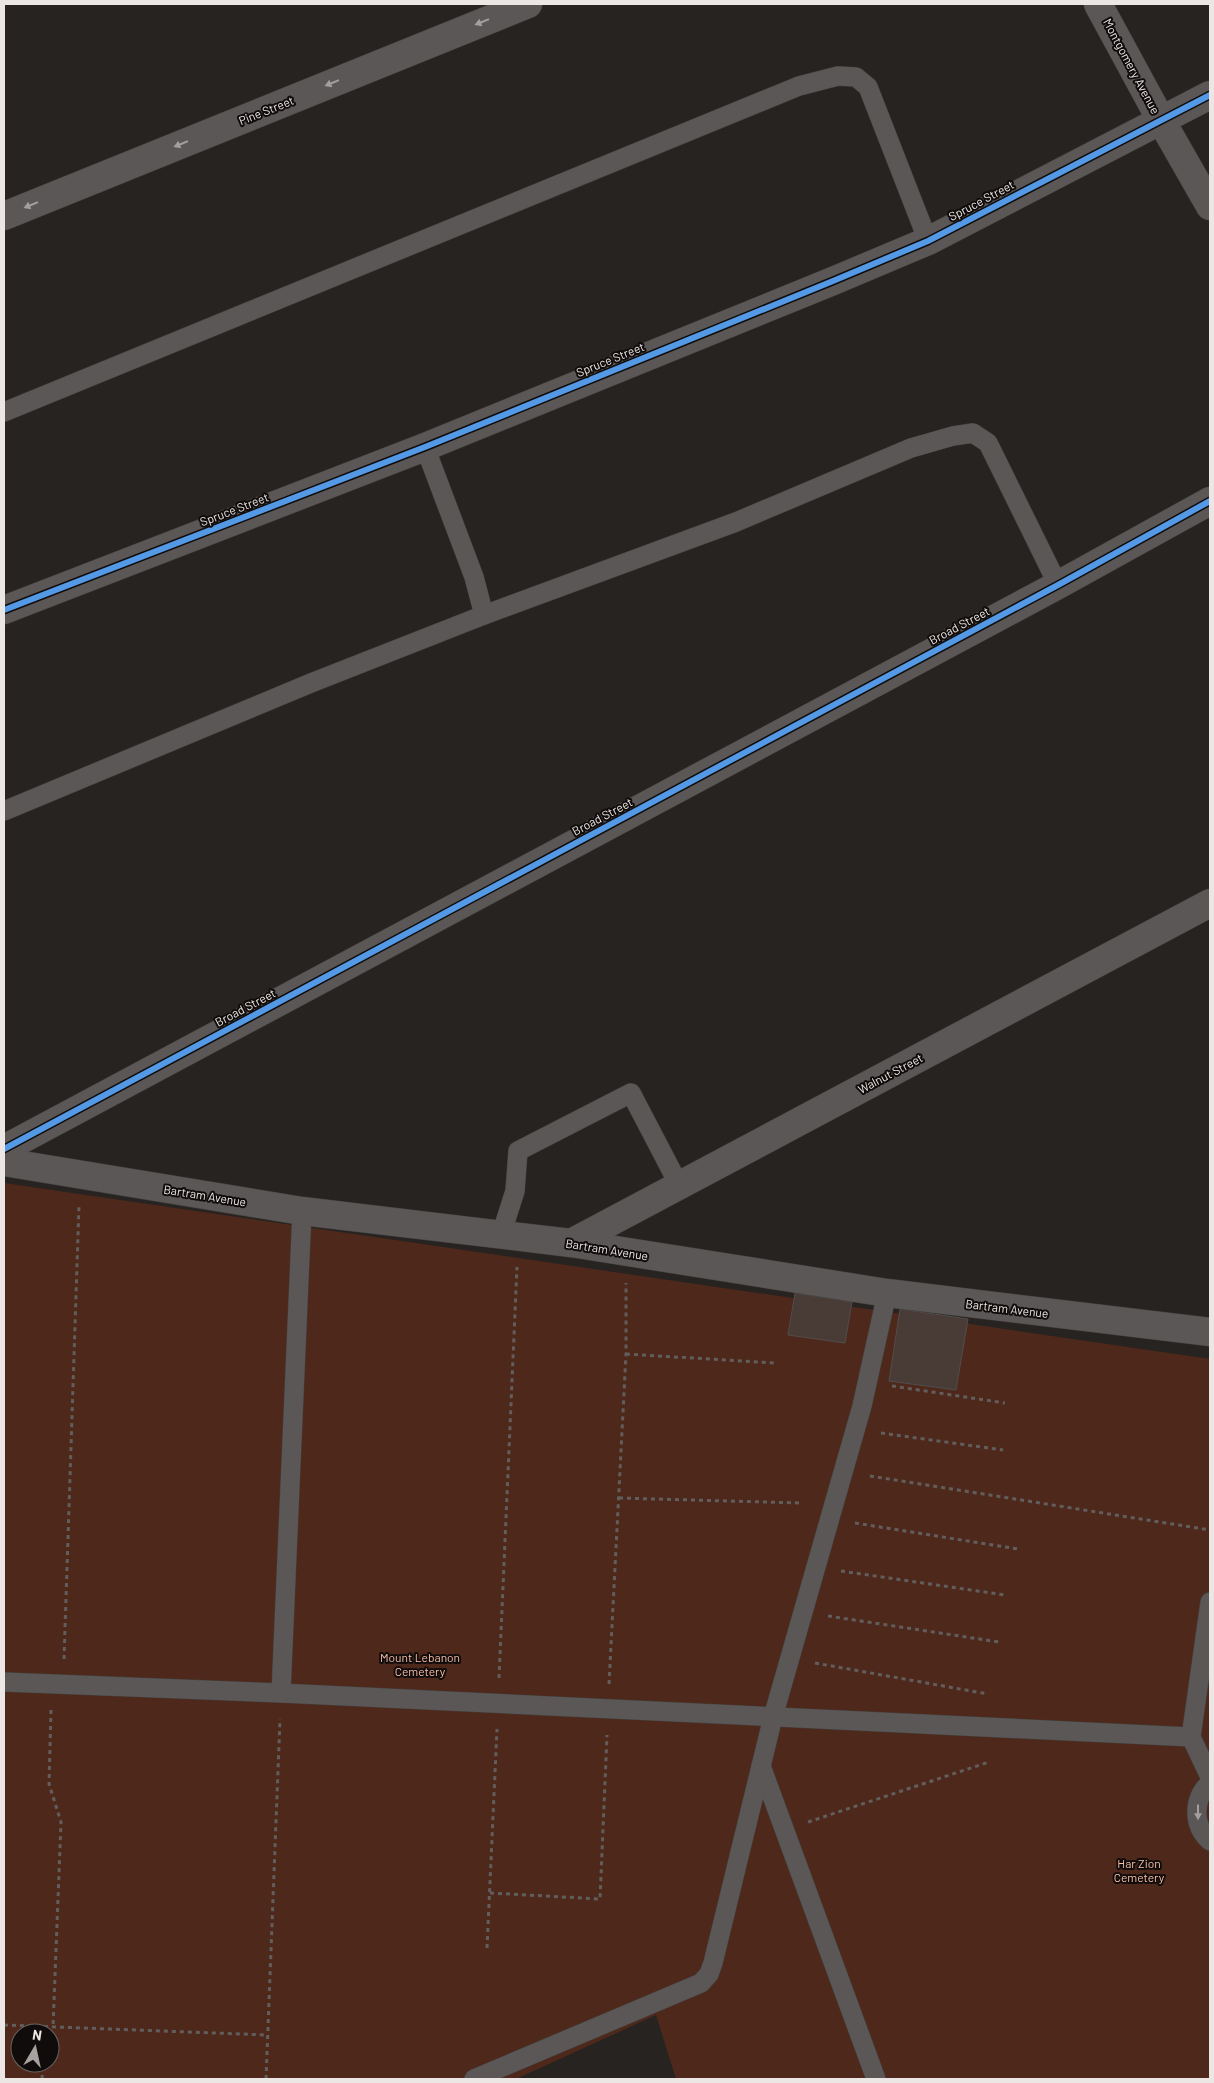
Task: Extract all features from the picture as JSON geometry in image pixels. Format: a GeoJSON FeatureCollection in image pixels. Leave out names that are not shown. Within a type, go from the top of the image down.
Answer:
{"type":"FeatureCollection","features":[{"type":"Feature","properties":{"kind":"street","name":"Pine Street"},"geometry":{"type":"LineString","coordinates":[[4,216],[528,4]]}},
{"type":"Feature","properties":{"kind":"street","name":"Montgomery Avenue"},"geometry":{"type":"LineString","coordinates":[[1098,4],[1210,206]]}},
{"type":"Feature","properties":{"kind":"street","name":"Spruce Street"},"geometry":{"type":"LineString","coordinates":[[4,610],[425,447],[928,241],[1003,201],[1162,122],[1210,95]]}},
{"type":"Feature","properties":{"kind":"street","name":"Broad Street"},"geometry":{"type":"LineString","coordinates":[[4,1149],[1210,502]]}},
{"type":"Feature","properties":{"kind":"street","name":"Walnut Street"},"geometry":{"type":"LineString","coordinates":[[571,1243],[1210,903]]}},
{"type":"Feature","properties":{"kind":"street","name":"Bartram Avenue"},"geometry":{"type":"LineString","coordinates":[[4,1162],[302,1211],[571,1243],[886,1293],[1210,1332]]}},
{"type":"Feature","properties":{"kind":"lane"},"geometry":{"type":"LineString","coordinates":[[4,412],[799,86],[838,76],[856,77],[868,87],[928,241]]}},
{"type":"Feature","properties":{"kind":"lane"},"geometry":{"type":"LineString","coordinates":[[4,811],[311,683],[484,615],[736,522],[911,448],[953,436],[973,433],[988,443],[1058,585]]}},
{"type":"Feature","properties":{"kind":"lane"},"geometry":{"type":"LineString","coordinates":[[425,447],[474,577],[484,615]]}},
{"type":"Feature","properties":{"kind":"lane"},"geometry":{"type":"LineString","coordinates":[[502,1235],[515,1191],[518,1151],[631,1093],[679,1185]]}},
{"type":"Feature","properties":{"kind":"lane"},"geometry":{"type":"LineString","coordinates":[[281,1693],[302,1211]]}},
{"type":"Feature","properties":{"kind":"lane"},"geometry":{"type":"LineString","coordinates":[[474,2079],[701,1983],[708,1974],[713,1963],[773,1717],[855,1429],[886,1293]]}},
{"type":"Feature","properties":{"kind":"lane"},"geometry":{"type":"LineString","coordinates":[[1210,1602],[1191,1736],[1210,1777]]}},
{"type":"Feature","properties":{"kind":"lane"},"geometry":{"type":"LineString","coordinates":[[4,1682],[281,1693],[1191,1736]]}},
{"type":"Feature","properties":{"kind":"lane"},"geometry":{"type":"LineString","coordinates":[[761,1766],[876,2079]]}},
{"type":"Feature","properties":{"kind":"lane"},"geometry":{"type":"LineString","coordinates":[[1210,1783],[1200,1797],[1196,1813],[1200,1829],[1210,1841]]}},
{"type":"Feature","properties":{"kind":"path"},"geometry":{"type":"LineString","coordinates":[[54,2023],[61,1822],[49,1784],[57,1684],[80,1197]]}},
{"type":"Feature","properties":{"kind":"path"},"geometry":{"type":"LineString","coordinates":[[487,1948],[517,1260]]}},
{"type":"Feature","properties":{"kind":"path"},"geometry":{"type":"LineString","coordinates":[[490,1893],[600,1899],[626,1354],[626,1278]]}},
{"type":"Feature","properties":{"kind":"path"},"geometry":{"type":"LineString","coordinates":[[626,1354],[775,1363]]}},
{"type":"Feature","properties":{"kind":"path"},"geometry":{"type":"LineString","coordinates":[[867,1382],[1006,1403]]}},
{"type":"Feature","properties":{"kind":"path"},"geometry":{"type":"LineString","coordinates":[[855,1429],[1003,1450]]}},
{"type":"Feature","properties":{"kind":"path"},"geometry":{"type":"LineString","coordinates":[[844,1471],[1210,1530]]}},
{"type":"Feature","properties":{"kind":"path"},"geometry":{"type":"LineString","coordinates":[[619,1498],[801,1503]]}},
{"type":"Feature","properties":{"kind":"path"},"geometry":{"type":"LineString","coordinates":[[830,1519],[1018,1549]]}},
{"type":"Feature","properties":{"kind":"path"},"geometry":{"type":"LineString","coordinates":[[816,1567],[1005,1595]]}},
{"type":"Feature","properties":{"kind":"path"},"geometry":{"type":"LineString","coordinates":[[803,1612],[999,1642]]}},
{"type":"Feature","properties":{"kind":"path"},"geometry":{"type":"LineString","coordinates":[[790,1658],[988,1694]]}},
{"type":"Feature","properties":{"kind":"path"},"geometry":{"type":"LineString","coordinates":[[266,2079],[281,1693]]}},
{"type":"Feature","properties":{"kind":"path"},"geometry":{"type":"LineString","coordinates":[[784,1830],[989,1762]]}},
{"type":"Feature","properties":{"kind":"path"},"geometry":{"type":"LineString","coordinates":[[60,2027],[267,2036]]}},
{"type":"Feature","properties":{"kind":"green space","name":"Mount Lebanon Cemetery"},"geometry":{"type":"Polygon","coordinates":[[[4,1183],[1210,1359],[1210,2079],[676,2079],[656,2015],[516,2079],[4,2079],[4,1183]]]}},
{"type":"Feature","properties":{"kind":"building"},"geometry":{"type":"Polygon","coordinates":[[[795,1293],[852,1302],[845,1343],[788,1335],[795,1293]]]}},
{"type":"Feature","properties":{"kind":"building"},"geometry":{"type":"Polygon","coordinates":[[[900,1309],[968,1319],[956,1390],[889,1381],[900,1309]]]}},
{"type":"Feature","properties":{"kind":"cycle path"},"geometry":{"type":"LineString","coordinates":[[4,610],[425,447],[928,241],[1210,95]]}},
{"type":"Feature","properties":{"kind":"cycle path"},"geometry":{"type":"LineString","coordinates":[[4,1149],[1058,585],[1210,501]]}},
{"type":"Feature","properties":{"kind":"park label","name":"Har Zion Cemetery"},"geometry":{"type":"Point","coordinates":[1139,1870]}}]}
